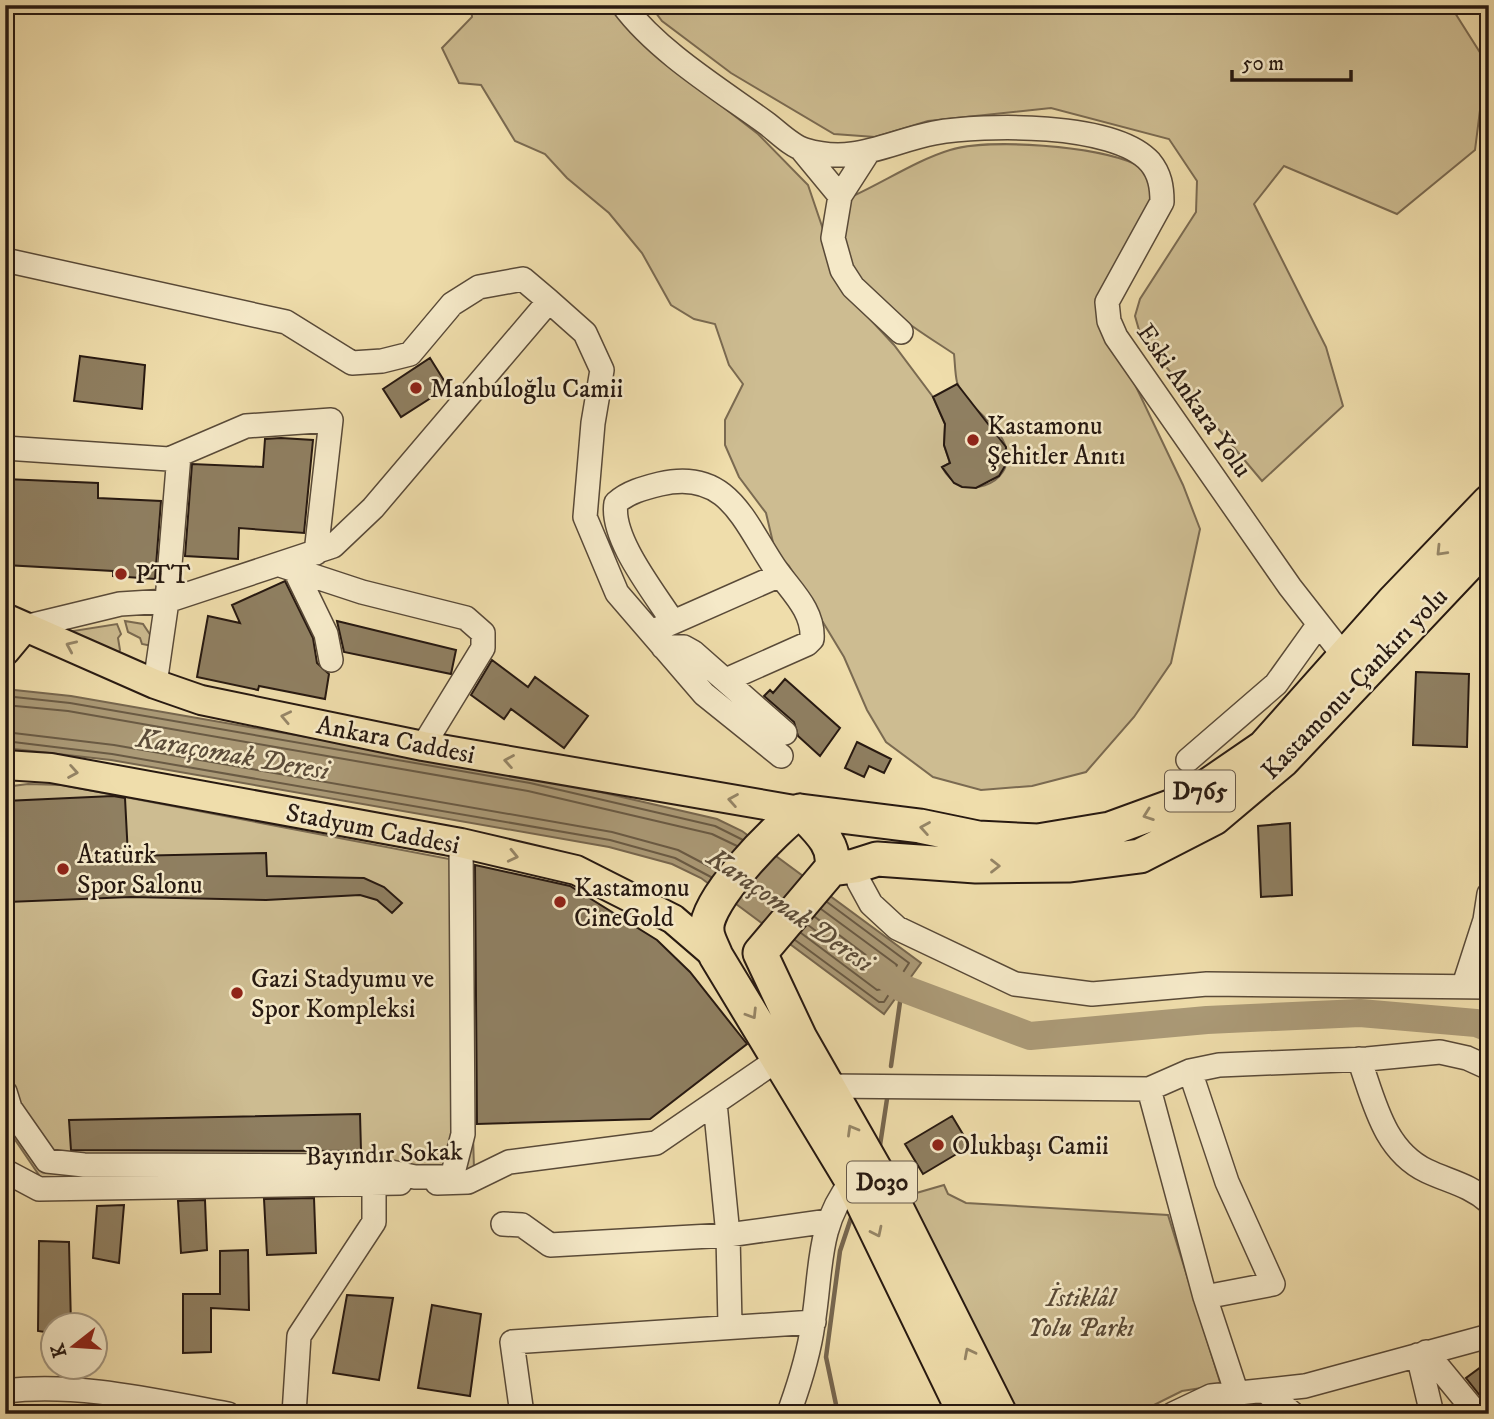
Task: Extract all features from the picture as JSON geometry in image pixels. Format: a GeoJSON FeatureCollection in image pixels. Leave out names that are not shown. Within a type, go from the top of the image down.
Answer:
{"type":"FeatureCollection","features":[{"type":"Feature","properties":{"kind":"highway","name":"Kastamonu-Çankırı yolu"},"geometry":{"type":"LineString","coordinates":[[800,811],[920,826],[978,838],[1038,841],[1110,829],[1184,802],[1264,747],[1344,656],[1489,502]]}},
{"type":"Feature","properties":{"kind":"highway","name":"Kastamonu-Çankırı yolu"},"geometry":{"type":"LineString","coordinates":[[843,867],[877,859],[976,866],[1070,865],[1140,856],[1213,818],[1283,761],[1483,559]]}},
{"type":"Feature","properties":{"kind":"highway"},"geometry":{"type":"LineString","coordinates":[[716,956],[742,957],[760,953],[843,867],[833,861],[827,841],[800,811],[764,841],[712,908],[706,929],[716,956],[852,1181],[965,1414]]}},
{"type":"Feature","properties":{"kind":"highway","name":"D030"},"geometry":{"type":"LineString","coordinates":[[760,953],[800,1038],[893,1201],[1000,1414]]}},
{"type":"Feature","properties":{"kind":"main road","name":"Ankara Caddesi"},"geometry":{"type":"LineString","coordinates":[[15,622],[155,684],[201,700],[423,746],[800,811]]}},
{"type":"Feature","properties":{"kind":"main road"},"geometry":{"type":"LineString","coordinates":[[5,651],[15,622]]}},
{"type":"Feature","properties":{"kind":"main road","name":"Stadyum Caddesi"},"geometry":{"type":"LineString","coordinates":[[5,765],[51,768],[461,844],[576,870],[673,919],[716,956]]}},
{"type":"Feature","properties":{"kind":"street","name":"Eski Ankara Yolu"},"geometry":{"type":"LineString","coordinates":[[623,5],[635,22],[710,83],[802,150],[833,155],[867,154],[934,134],[1012,127],[1072,132],[1129,147],[1150,162],[1162,183],[1162,201],[1107,302],[1109,321],[1116,337],[1290,587],[1344,656]]}},
{"type":"Feature","properties":{"kind":"street"},"geometry":{"type":"LineString","coordinates":[[802,150],[840,197]]}},
{"type":"Feature","properties":{"kind":"street"},"geometry":{"type":"LineString","coordinates":[[867,154],[840,197],[833,238],[842,270],[853,287],[901,332]]}},
{"type":"Feature","properties":{"kind":"street"},"geometry":{"type":"LineString","coordinates":[[5,260],[286,322],[352,363],[382,361],[410,354],[452,304],[480,287],[523,279],[585,333],[602,370],[593,423],[585,517],[617,593],[704,694],[781,756]]}},
{"type":"Feature","properties":{"kind":"street"},"geometry":{"type":"LineString","coordinates":[[15,622],[120,604],[167,601],[288,568],[333,546],[373,508],[549,301]]}},
{"type":"Feature","properties":{"kind":"street"},"geometry":{"type":"LineString","coordinates":[[5,447],[169,459],[246,426],[331,420],[316,553]]}},
{"type":"Feature","properties":{"kind":"street"},"geometry":{"type":"LineString","coordinates":[[155,684],[167,601],[179,455]]}},
{"type":"Feature","properties":{"kind":"street"},"geometry":{"type":"LineString","coordinates":[[673,622],[621,537],[614,515],[616,503],[624,496],[684,480],[701,483],[726,495],[741,512],[811,622],[812,639],[791,652],[761,662],[726,680]]}},
{"type":"Feature","properties":{"kind":"street"},"geometry":{"type":"LineString","coordinates":[[288,568],[326,634],[331,660]]}},
{"type":"Feature","properties":{"kind":"street"},"geometry":{"type":"LineString","coordinates":[[288,568],[362,592],[466,618],[483,634],[483,648],[423,746]]}},
{"type":"Feature","properties":{"kind":"street"},"geometry":{"type":"LineString","coordinates":[[657,640],[673,622],[780,575]]}},
{"type":"Feature","properties":{"kind":"street"},"geometry":{"type":"LineString","coordinates":[[1188,760],[1276,684],[1319,624]]}},
{"type":"Feature","properties":{"kind":"street"},"geometry":{"type":"LineString","coordinates":[[657,640],[684,647],[726,680],[785,733]]}},
{"type":"Feature","properties":{"kind":"street"},"geometry":{"type":"LineString","coordinates":[[7,1103],[47,1161],[84,1166],[362,1166],[415,1177],[452,1177],[463,1134],[461,844]]}},
{"type":"Feature","properties":{"kind":"street"},"geometry":{"type":"LineString","coordinates":[[843,867],[859,882],[871,904],[897,928],[1016,984],[1093,994],[1207,984],[1489,986]]}},
{"type":"Feature","properties":{"kind":"street"},"geometry":{"type":"LineString","coordinates":[[1464,985],[1485,920],[1489,894]]}},
{"type":"Feature","properties":{"kind":"street"},"geometry":{"type":"LineString","coordinates":[[828,1086],[1149,1089],[1190,1071],[1219,1065],[1359,1059],[1440,1052],[1467,1058],[1489,1068]]}},
{"type":"Feature","properties":{"kind":"street","name":"Bayındır Sokak"},"geometry":{"type":"LineString","coordinates":[[5,1171],[39,1189],[468,1182],[509,1161],[656,1143],[780,1058]]}},
{"type":"Feature","properties":{"kind":"street"},"geometry":{"type":"LineString","coordinates":[[1359,1059],[1385,1132],[1400,1151],[1418,1167],[1454,1180],[1489,1202]]}},
{"type":"Feature","properties":{"kind":"street"},"geometry":{"type":"LineString","coordinates":[[1190,1071],[1227,1182],[1273,1284],[1205,1297]]}},
{"type":"Feature","properties":{"kind":"street"},"geometry":{"type":"LineString","coordinates":[[1149,1089],[1205,1297],[1237,1394]]}},
{"type":"Feature","properties":{"kind":"street"},"geometry":{"type":"LineString","coordinates":[[715,1103],[728,1235],[730,1325]]}},
{"type":"Feature","properties":{"kind":"street"},"geometry":{"type":"LineString","coordinates":[[792,1414],[791,1407],[805,1367],[814,1322],[819,1260],[829,1221],[836,1201],[852,1181]]}},
{"type":"Feature","properties":{"kind":"street"},"geometry":{"type":"LineString","coordinates":[[294,1414],[299,1336],[373,1222],[374,1184]]}},
{"type":"Feature","properties":{"kind":"street"},"geometry":{"type":"LineString","coordinates":[[503,1224],[522,1225],[550,1245],[728,1235],[829,1221]]}},
{"type":"Feature","properties":{"kind":"street"},"geometry":{"type":"LineString","coordinates":[[522,1414],[512,1342],[730,1325],[814,1322]]}},
{"type":"Feature","properties":{"kind":"street"},"geometry":{"type":"LineString","coordinates":[[1173,1414],[1211,1396],[1305,1386],[1489,1336]]}},
{"type":"Feature","properties":{"kind":"street"},"geometry":{"type":"LineString","coordinates":[[1422,1354],[1432,1414]]}},
{"type":"Feature","properties":{"kind":"street"},"geometry":{"type":"LineString","coordinates":[[1422,1354],[1477,1414]]}},
{"type":"Feature","properties":{"kind":"street"},"geometry":{"type":"LineString","coordinates":[[5,1391],[34,1387],[141,1398],[228,1414]]}},
{"type":"Feature","properties":{"kind":"street"},"geometry":{"type":"LineString","coordinates":[[1265,1391],[1293,1414]]}},
{"type":"Feature","properties":{"kind":"green space"},"geometry":{"type":"Polygon","coordinates":[[[471,5],[610,5],[652,52],[758,134],[808,185],[844,291],[894,345],[933,397],[945,424],[944,445],[950,463],[942,467],[961,485],[973,487],[995,480],[1003,472],[1007,461],[1006,448],[997,430],[961,391],[956,379],[954,354],[889,308],[869,290],[853,269],[843,246],[843,222],[853,196],[938,154],[968,146],[1016,144],[1070,148],[1118,158],[1135,164],[1150,176],[1157,186],[1113,293],[1117,347],[1183,485],[1200,529],[1171,663],[1134,717],[1086,772],[1032,786],[981,790],[933,777],[886,742],[867,710],[844,657],[789,566],[775,551],[766,513],[739,477],[725,445],[725,420],[743,384],[729,365],[715,324],[694,319],[671,305],[642,253],[609,213],[567,178],[545,154],[515,141],[481,85],[459,83],[442,48],[472,17],[471,5]]]}},
{"type":"Feature","properties":{"kind":"green space"},"geometry":{"type":"Polygon","coordinates":[[[650,5],[1450,5],[1486,62],[1475,150],[1397,214],[1284,166],[1254,204],[1326,347],[1343,406],[1262,481],[1141,337],[1135,316],[1140,299],[1196,212],[1197,181],[1169,139],[1051,108],[928,121],[875,137],[834,134],[731,73],[662,21],[650,5]]]}},
{"type":"Feature","properties":{"kind":"green space"},"geometry":{"type":"Polygon","coordinates":[[[125,621],[143,624],[151,636],[152,646],[142,644],[140,638],[128,632],[125,621]]]}},
{"type":"Feature","properties":{"kind":"green space"},"geometry":{"type":"Polygon","coordinates":[[[117,624],[121,634],[118,638],[120,650],[113,659],[67,632],[117,624]]]}},
{"type":"Feature","properties":{"kind":"green space","name":"Gazi Stadyumu ve Spor Kompleksi"},"geometry":{"type":"Polygon","coordinates":[[[28,784],[62,785],[465,862],[474,1169],[43,1181],[5,1125],[5,787],[28,784]]]}},
{"type":"Feature","properties":{"kind":"green space","name":"İstiklâl Yolu Parkı"},"geometry":{"type":"Polygon","coordinates":[[[944,1185],[948,1194],[966,1203],[1168,1215],[1221,1385],[1182,1391],[1136,1414],[1016,1414],[906,1196],[944,1185]]]}},
{"type":"Feature","properties":{"kind":"water"},"geometry":{"type":"Polygon","coordinates":[[[5,689],[71,696],[531,776],[717,819],[742,831],[921,963],[884,1014],[701,878],[672,864],[609,847],[111,760],[5,748],[5,689]]]}},
{"type":"Feature","properties":{"kind":"building"},"geometry":{"type":"Polygon","coordinates":[[[80,356],[145,365],[142,409],[74,401],[80,356]]]}},
{"type":"Feature","properties":{"kind":"building","name":"Manbuloğlu Camii"},"geometry":{"type":"Polygon","coordinates":[[[430,358],[448,387],[401,417],[383,389],[430,358]]]}},
{"type":"Feature","properties":{"kind":"building","name":"Kastamonu Şehitler Anıtı"},"geometry":{"type":"Polygon","coordinates":[[[957,384],[1006,447],[1005,466],[999,476],[976,488],[962,487],[954,483],[942,467],[950,463],[944,445],[945,424],[933,397],[957,384]]]}},
{"type":"Feature","properties":{"kind":"building"},"geometry":{"type":"Polygon","coordinates":[[[265,439],[313,440],[304,533],[239,528],[238,559],[185,556],[192,464],[263,467],[265,439]]]}},
{"type":"Feature","properties":{"kind":"building"},"geometry":{"type":"Polygon","coordinates":[[[5,479],[98,483],[98,498],[161,501],[155,579],[113,576],[113,571],[5,565],[5,479]]]}},
{"type":"Feature","properties":{"kind":"building"},"geometry":{"type":"Polygon","coordinates":[[[285,581],[313,638],[317,663],[329,674],[325,699],[259,686],[258,690],[197,677],[208,616],[240,623],[232,605],[285,581]]]}},
{"type":"Feature","properties":{"kind":"building"},"geometry":{"type":"Polygon","coordinates":[[[337,621],[456,650],[451,674],[344,652],[337,621]]]}},
{"type":"Feature","properties":{"kind":"building"},"geometry":{"type":"Polygon","coordinates":[[[492,660],[528,687],[535,677],[588,716],[564,748],[511,709],[504,719],[471,695],[492,660]]]}},
{"type":"Feature","properties":{"kind":"building"},"geometry":{"type":"Polygon","coordinates":[[[1416,672],[1469,674],[1467,747],[1413,745],[1416,672]]]}},
{"type":"Feature","properties":{"kind":"building"},"geometry":{"type":"Polygon","coordinates":[[[785,679],[840,728],[820,756],[798,736],[794,722],[764,696],[770,690],[773,693],[785,679]]]}},
{"type":"Feature","properties":{"kind":"building"},"geometry":{"type":"Polygon","coordinates":[[[857,742],[891,759],[884,773],[869,766],[864,777],[845,768],[857,742]]]}},
{"type":"Feature","properties":{"kind":"building"},"geometry":{"type":"Polygon","coordinates":[[[113,796],[125,798],[128,856],[266,853],[267,876],[364,878],[384,887],[402,903],[392,913],[377,900],[360,895],[266,900],[131,897],[8,902],[5,801],[113,796]]]}},
{"type":"Feature","properties":{"kind":"building"},"geometry":{"type":"Polygon","coordinates":[[[1290,823],[1292,895],[1261,897],[1258,826],[1290,823]]]}},
{"type":"Feature","properties":{"kind":"building"},"geometry":{"type":"Polygon","coordinates":[[[475,865],[570,886],[657,940],[690,972],[747,1044],[650,1119],[477,1124],[475,865]]]}},
{"type":"Feature","properties":{"kind":"building"},"geometry":{"type":"Polygon","coordinates":[[[360,1114],[361,1151],[71,1150],[69,1120],[360,1114]]]}},
{"type":"Feature","properties":{"kind":"building","name":"Olukbaşı Camii"},"geometry":{"type":"Polygon","coordinates":[[[952,1116],[970,1146],[923,1174],[905,1144],[952,1116]]]}},
{"type":"Feature","properties":{"kind":"building"},"geometry":{"type":"Polygon","coordinates":[[[314,1198],[316,1253],[267,1255],[264,1199],[314,1198]]]}},
{"type":"Feature","properties":{"kind":"building"},"geometry":{"type":"Polygon","coordinates":[[[205,1200],[207,1250],[181,1253],[178,1201],[205,1200]]]}},
{"type":"Feature","properties":{"kind":"building"},"geometry":{"type":"Polygon","coordinates":[[[124,1205],[119,1263],[93,1258],[97,1206],[124,1205]]]}},
{"type":"Feature","properties":{"kind":"building"},"geometry":{"type":"Polygon","coordinates":[[[39,1241],[69,1242],[71,1310],[38,1310],[39,1241]]]}},
{"type":"Feature","properties":{"kind":"building"},"geometry":{"type":"Polygon","coordinates":[[[248,1250],[249,1310],[211,1308],[211,1352],[183,1353],[183,1294],[220,1294],[220,1251],[248,1250]]]}},
{"type":"Feature","properties":{"kind":"building"},"geometry":{"type":"Polygon","coordinates":[[[347,1295],[393,1298],[379,1380],[333,1373],[347,1295]]]}},
{"type":"Feature","properties":{"kind":"building"},"geometry":{"type":"Polygon","coordinates":[[[432,1305],[481,1314],[470,1396],[418,1388],[432,1305]]]}},
{"type":"Feature","properties":{"kind":"building"},"geometry":{"type":"Polygon","coordinates":[[[1489,1361],[1489,1407],[1466,1378],[1489,1361]]]}},
{"type":"Feature","properties":{"kind":"waterway","name":"Karaçomak Deresi"},"geometry":{"type":"LineString","coordinates":[[873,967],[902,988],[1030,1036],[1207,1020],[1360,1013],[1476,1023],[1489,1028]]}},
{"type":"Feature","properties":{"kind":"waterway"},"geometry":{"type":"LineString","coordinates":[[891,1066],[902,988]]}},
{"type":"Feature","properties":{"kind":"waterway"},"geometry":{"type":"LineString","coordinates":[[879,1152],[887,1099]]}},
{"type":"Feature","properties":{"kind":"waterway"},"geometry":{"type":"LineString","coordinates":[[838,1414],[826,1357],[840,1251],[853,1212]]}},
{"type":"Feature","properties":{"kind":"place","name":"Manbuloğlu Camii"},"geometry":{"type":"Point","coordinates":[416,388]}},
{"type":"Feature","properties":{"kind":"place","name":"Kastamonu Şehitler Anıtı"},"geometry":{"type":"Point","coordinates":[973,440]}},
{"type":"Feature","properties":{"kind":"place","name":"PTT"},"geometry":{"type":"Point","coordinates":[121,574]}},
{"type":"Feature","properties":{"kind":"place","name":"Atatürk Spor Salonu"},"geometry":{"type":"Point","coordinates":[63,869]}},
{"type":"Feature","properties":{"kind":"place","name":"Kastamonu CineGold"},"geometry":{"type":"Point","coordinates":[560,902]}},
{"type":"Feature","properties":{"kind":"place","name":"Gazi Stadyumu ve Spor Kompleksi"},"geometry":{"type":"Point","coordinates":[237,993]}},
{"type":"Feature","properties":{"kind":"place","name":"Olukbaşı Camii"},"geometry":{"type":"Point","coordinates":[938,1145]}}]}
